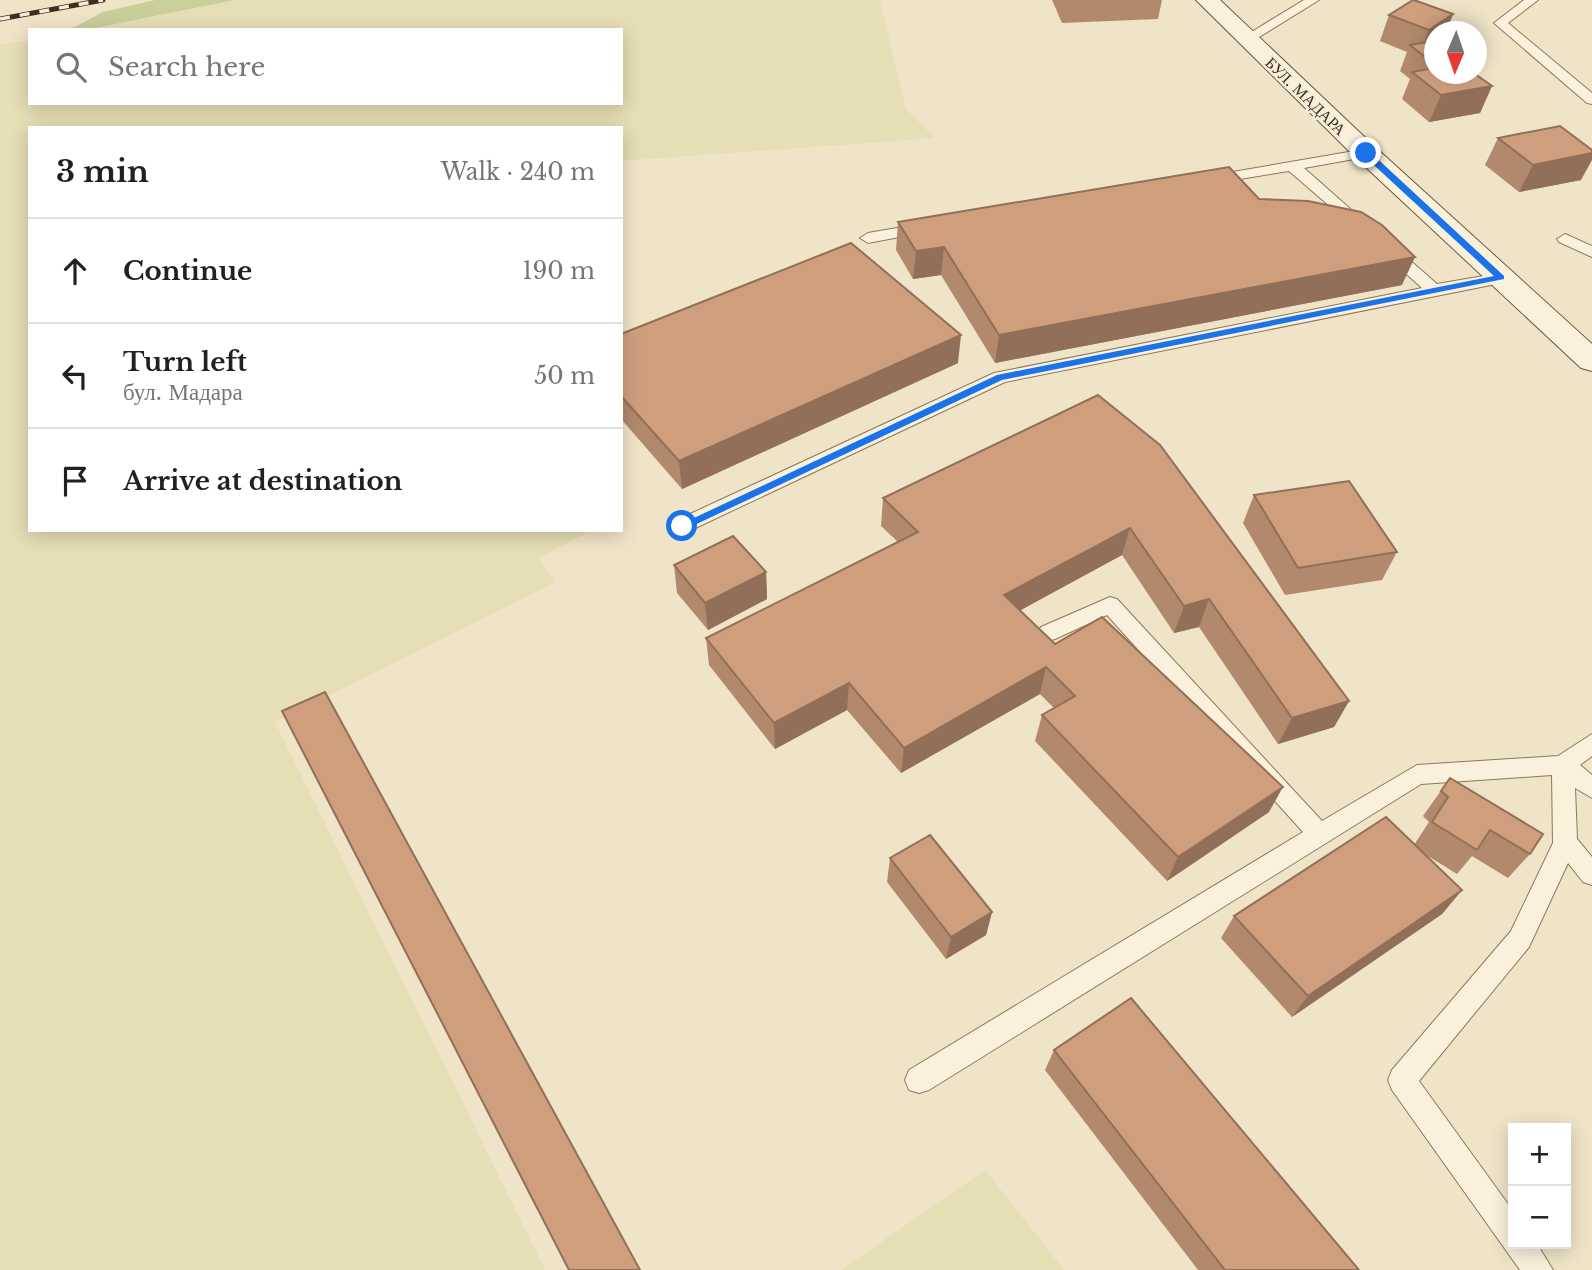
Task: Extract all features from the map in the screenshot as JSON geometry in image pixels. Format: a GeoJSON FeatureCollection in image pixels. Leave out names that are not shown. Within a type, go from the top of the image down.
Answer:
{"type":"FeatureCollection","features":[{"type":"Feature","properties":{"kind":"main road","name":"БУЛ. МАДАРА"},"geometry":{"type":"LineString","coordinates":[[1207,0],[1366,153],[1592,361]]}},
{"type":"Feature","properties":{"kind":"main road"},"geometry":{"type":"LineString","coordinates":[[1552,323],[1592,339]]}},
{"type":"Feature","properties":{"kind":"lane"},"geometry":{"type":"LineString","coordinates":[[1246,39],[1314,0]]}},
{"type":"Feature","properties":{"kind":"lane"},"geometry":{"type":"LineString","coordinates":[[1532,0],[1500,23],[1592,100]]}},
{"type":"Feature","properties":{"kind":"lane"},"geometry":{"type":"LineString","coordinates":[[1197,182],[1366,153]]}},
{"type":"Feature","properties":{"kind":"lane"},"geometry":{"type":"LineString","coordinates":[[1293,166],[1434,290]]}},
{"type":"Feature","properties":{"kind":"lane"},"geometry":{"type":"LineString","coordinates":[[868,238],[936,226]]}},
{"type":"Feature","properties":{"kind":"lane"},"geometry":{"type":"LineString","coordinates":[[1564,239],[1592,252]]}},
{"type":"Feature","properties":{"kind":"lane"},"geometry":{"type":"LineString","coordinates":[[682,526],[1000,377],[1501,278]]}},
{"type":"Feature","properties":{"kind":"lane"},"geometry":{"type":"LineString","coordinates":[[1048,633],[1110,605],[1320,835]]}},
{"type":"Feature","properties":{"kind":"lane"},"geometry":{"type":"LineString","coordinates":[[919,1080],[1417,775],[1563,765],[1592,743]]}},
{"type":"Feature","properties":{"kind":"lane"},"geometry":{"type":"LineString","coordinates":[[1563,765],[1592,788]]}},
{"type":"Feature","properties":{"kind":"lane"},"geometry":{"type":"LineString","coordinates":[[1508,1228],[1402,1080],[1520,939],[1565,843],[1563,765]]}},
{"type":"Feature","properties":{"kind":"lane"},"geometry":{"type":"LineString","coordinates":[[1565,843],[1592,874]]}},
{"type":"Feature","properties":{"kind":"lane"},"geometry":{"type":"LineString","coordinates":[[1523,1249],[1538,1270]]}},
{"type":"Feature","properties":{"kind":"shaded area"},"geometry":{"type":"Polygon","coordinates":[[[235,0],[880,0],[906,109],[935,138],[623,161],[623,126],[28,126],[28,532],[588,532],[539,558],[555,582],[275,722],[545,1270],[0,1270],[0,45],[28,40],[28,105],[623,105],[623,28],[95,28],[235,0]]]}},
{"type":"Feature","properties":{"kind":"shaded area"},"geometry":{"type":"Polygon","coordinates":[[[985,1170],[1064,1270],[841,1270],[985,1170]]]}},
{"type":"Feature","properties":{"kind":"green space"},"geometry":{"type":"Polygon","coordinates":[[[155,0],[235,0],[95,28],[73,28],[103,12],[155,0]]]}},
{"type":"Feature","properties":{"kind":"building"},"geometry":{"type":"Polygon","coordinates":[[[1413,0],[1453,14],[1442,21],[1424,21],[1424,28],[1389,15],[1413,0]]]}},
{"type":"Feature","properties":{"kind":"building"},"geometry":{"type":"Polygon","coordinates":[[[1424,43],[1424,56],[1410,45],[1424,43]]]}},
{"type":"Feature","properties":{"kind":"building"},"geometry":{"type":"Polygon","coordinates":[[[1424,70],[1424,82],[1412,72],[1424,70]]]}},
{"type":"Feature","properties":{"kind":"building"},"geometry":{"type":"Polygon","coordinates":[[[1487,82],[1492,86],[1441,95],[1427,84],[1487,82]]]}},
{"type":"Feature","properties":{"kind":"building"},"geometry":{"type":"Polygon","coordinates":[[[1560,126],[1592,150],[1592,153],[1533,165],[1498,138],[1560,126]]]}},
{"type":"Feature","properties":{"kind":"building"},"geometry":{"type":"Polygon","coordinates":[[[1229,167],[1259,199],[1308,201],[1361,212],[1382,225],[1415,257],[999,335],[944,247],[916,251],[898,222],[1229,167]]]}},
{"type":"Feature","properties":{"kind":"building"},"geometry":{"type":"Polygon","coordinates":[[[851,243],[961,335],[679,461],[623,398],[623,333],[851,243]]]}},
{"type":"Feature","properties":{"kind":"building"},"geometry":{"type":"Polygon","coordinates":[[[1098,395],[1160,445],[1349,701],[1292,718],[1209,599],[1184,606],[1130,528],[1004,595],[1055,644],[1102,617],[1283,787],[1178,857],[1042,715],[1075,696],[1046,667],[904,748],[849,683],[774,723],[706,638],[918,532],[883,498],[1098,395]]]}},
{"type":"Feature","properties":{"kind":"building"},"geometry":{"type":"Polygon","coordinates":[[[1349,481],[1397,552],[1298,568],[1254,495],[1349,481]]]}},
{"type":"Feature","properties":{"kind":"building"},"geometry":{"type":"Polygon","coordinates":[[[733,536],[766,572],[705,603],[674,565],[733,536]]]}},
{"type":"Feature","properties":{"kind":"building"},"geometry":{"type":"Polygon","coordinates":[[[325,692],[640,1270],[569,1270],[282,711],[325,692]]]}},
{"type":"Feature","properties":{"kind":"building"},"geometry":{"type":"Polygon","coordinates":[[[1450,778],[1543,834],[1530,854],[1490,830],[1477,850],[1432,822],[1448,797],[1441,791],[1450,778]]]}},
{"type":"Feature","properties":{"kind":"building"},"geometry":{"type":"Polygon","coordinates":[[[1386,817],[1462,890],[1308,996],[1234,916],[1386,817]]]}},
{"type":"Feature","properties":{"kind":"building"},"geometry":{"type":"Polygon","coordinates":[[[930,835],[992,912],[951,937],[890,858],[930,835]]]}},
{"type":"Feature","properties":{"kind":"building"},"geometry":{"type":"Polygon","coordinates":[[[1131,998],[1359,1270],[1225,1270],[1054,1050],[1131,998]]]}},
{"type":"Feature","properties":{"kind":"railway"},"geometry":{"type":"LineString","coordinates":[[0,19],[103,0]]}},
{"type":"Feature","properties":{"kind":"route"},"geometry":{"type":"LineString","coordinates":[[682,526],[1000,377],[1501,278],[1366,153]]}}]}
